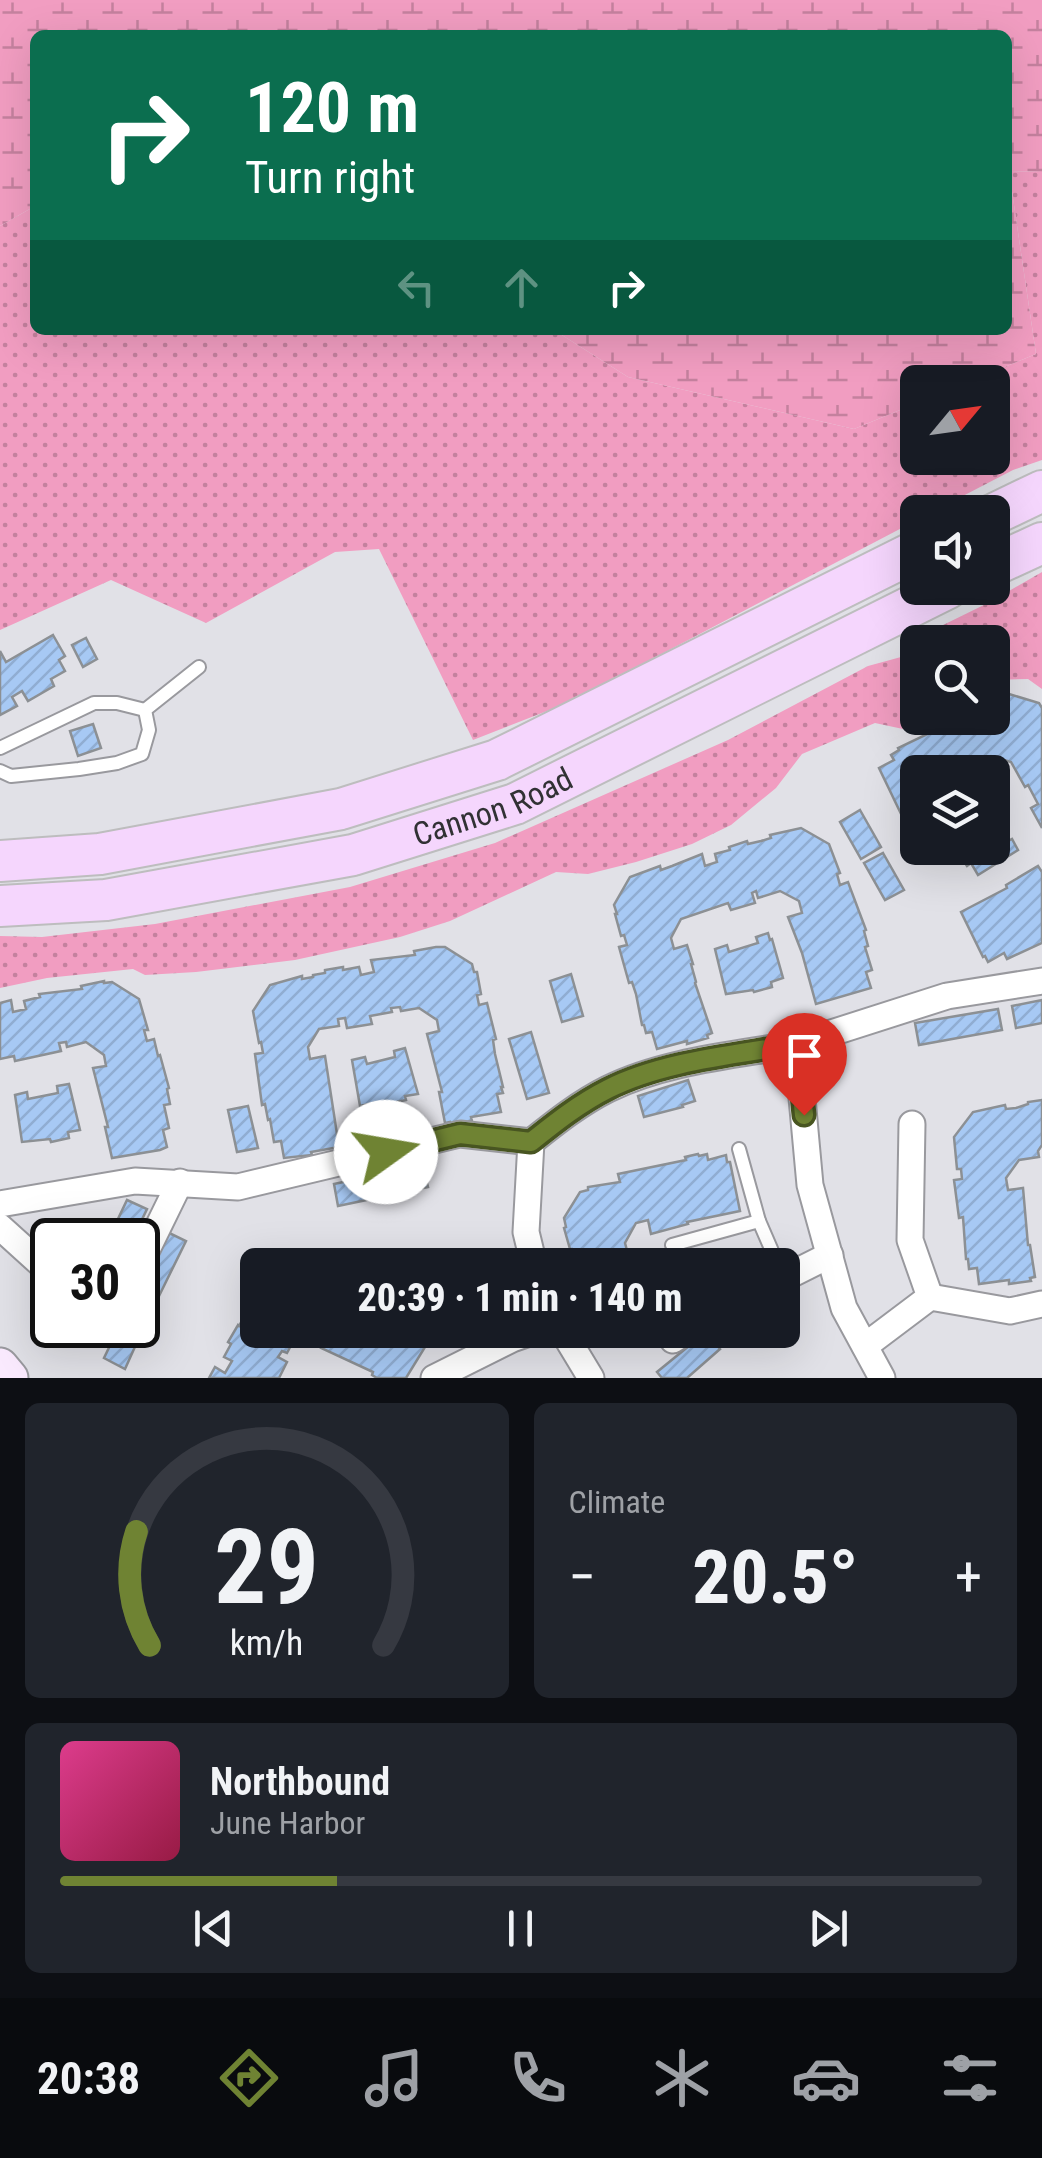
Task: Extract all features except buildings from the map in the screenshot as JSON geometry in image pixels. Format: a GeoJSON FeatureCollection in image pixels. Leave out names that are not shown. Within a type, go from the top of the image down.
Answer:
{"type":"FeatureCollection","features":[{"type":"Feature","properties":{"kind":"main road"},"geometry":{"type":"LineString","coordinates":[[1010,506],[1042,491]]}},
{"type":"Feature","properties":{"kind":"main road"},"geometry":{"type":"LineString","coordinates":[[1010,558],[1042,543]]}},
{"type":"Feature","properties":{"kind":"main road","name":"Cannon Road"},"geometry":{"type":"LineString","coordinates":[[0,862],[100,854],[341,810],[498,760],[900,559]]}},
{"type":"Feature","properties":{"kind":"main road","name":"Cannon Road"},"geometry":{"type":"LineString","coordinates":[[0,906],[106,900],[352,855],[515,804],[914,605]]}},
{"type":"Feature","properties":{"kind":"street"},"geometry":{"type":"LineString","coordinates":[[0,1204],[135,1181],[238,1187],[460,1134],[531,1142],[576,1106],[611,1087],[661,1069],[797,1044],[947,996],[1042,981]]}},
{"type":"Feature","properties":{"kind":"street"},"geometry":{"type":"LineString","coordinates":[[797,1044],[810,1185],[844,1308],[882,1378]]}},
{"type":"Feature","properties":{"kind":"street"},"geometry":{"type":"LineString","coordinates":[[912,1124],[910,1240],[930,1297]]}},
{"type":"Feature","properties":{"kind":"street"},"geometry":{"type":"LineString","coordinates":[[530,1248],[526,1232],[531,1142]]}},
{"type":"Feature","properties":{"kind":"street"},"geometry":{"type":"LineString","coordinates":[[160,1225],[180,1182]]}},
{"type":"Feature","properties":{"kind":"street"},"geometry":{"type":"LineString","coordinates":[[0,1227],[30,1254]]}},
{"type":"Feature","properties":{"kind":"street"},"geometry":{"type":"LineString","coordinates":[[800,1270],[830,1255]]}},
{"type":"Feature","properties":{"kind":"street"},"geometry":{"type":"LineString","coordinates":[[865,1346],[930,1297],[1010,1311],[1042,1304]]}},
{"type":"Feature","properties":{"kind":"street"},"geometry":{"type":"LineString","coordinates":[[434,1378],[494,1348]]}},
{"type":"Feature","properties":{"kind":"street"},"geometry":{"type":"LineString","coordinates":[[573,1348],[592,1378]]}},
{"type":"Feature","properties":{"kind":"street"},"geometry":{"type":"LineString","coordinates":[[0,1366],[10,1378]]}},
{"type":"Feature","properties":{"kind":"lane"},"geometry":{"type":"LineString","coordinates":[[145,710],[200,668]]}},
{"type":"Feature","properties":{"kind":"lane"},"geometry":{"type":"LineString","coordinates":[[0,748],[94,703],[117,702],[145,710]]}},
{"type":"Feature","properties":{"kind":"lane"},"geometry":{"type":"LineString","coordinates":[[0,771],[11,776],[79,769],[118,764],[142,754],[149,730],[145,710]]}},
{"type":"Feature","properties":{"kind":"lane"},"geometry":{"type":"LineString","coordinates":[[739,1149],[771,1248]]}},
{"type":"Feature","properties":{"kind":"lane"},"geometry":{"type":"LineString","coordinates":[[672,1244],[759,1221]]}},
{"type":"Feature","properties":{"kind":"green space"},"geometry":{"type":"Polygon","coordinates":[[[0,0],[1042,0],[1042,172],[1012,171],[1012,30],[30,30],[30,209],[0,226],[0,0]]]}},
{"type":"Feature","properties":{"kind":"green space"},"geometry":{"type":"Polygon","coordinates":[[[1012,171],[1042,172],[1042,460],[1010,472],[1009,365],[1036,354],[1012,171]]]}},
{"type":"Feature","properties":{"kind":"green space"},"geometry":{"type":"Polygon","coordinates":[[[1012,191],[1036,354],[1009,365],[900,365],[900,410],[854,429],[628,377],[562,335],[1012,335],[1012,191]]]}},
{"type":"Feature","properties":{"kind":"green space"},"geometry":{"type":"Polygon","coordinates":[[[30,209],[30,335],[562,335],[628,377],[854,429],[900,410],[900,475],[1003,475],[965,495],[900,495],[900,529],[570,702],[473,740],[379,549],[335,552],[206,623],[111,580],[0,630],[0,226],[30,209]]]}},
{"type":"Feature","properties":{"kind":"green space"},"geometry":{"type":"Polygon","coordinates":[[[1042,572],[1042,689],[1028,679],[1010,680],[1010,625],[943,625],[984,605],[1010,605],[1010,590],[1042,572]]]}},
{"type":"Feature","properties":{"kind":"green space"},"geometry":{"type":"Polygon","coordinates":[[[900,657],[900,728],[875,723],[802,754],[776,788],[731,825],[692,844],[588,874],[556,872],[450,921],[400,937],[295,960],[145,975],[133,969],[47,978],[0,988],[0,936],[42,937],[155,924],[350,887],[495,843],[728,740],[868,666],[900,657]]]}},
{"type":"Feature","properties":{"kind":"route"},"geometry":{"type":"LineString","coordinates":[[386,1152],[460,1134],[531,1142],[576,1106],[611,1087],[661,1069],[797,1044],[804,1115]]}}]}
